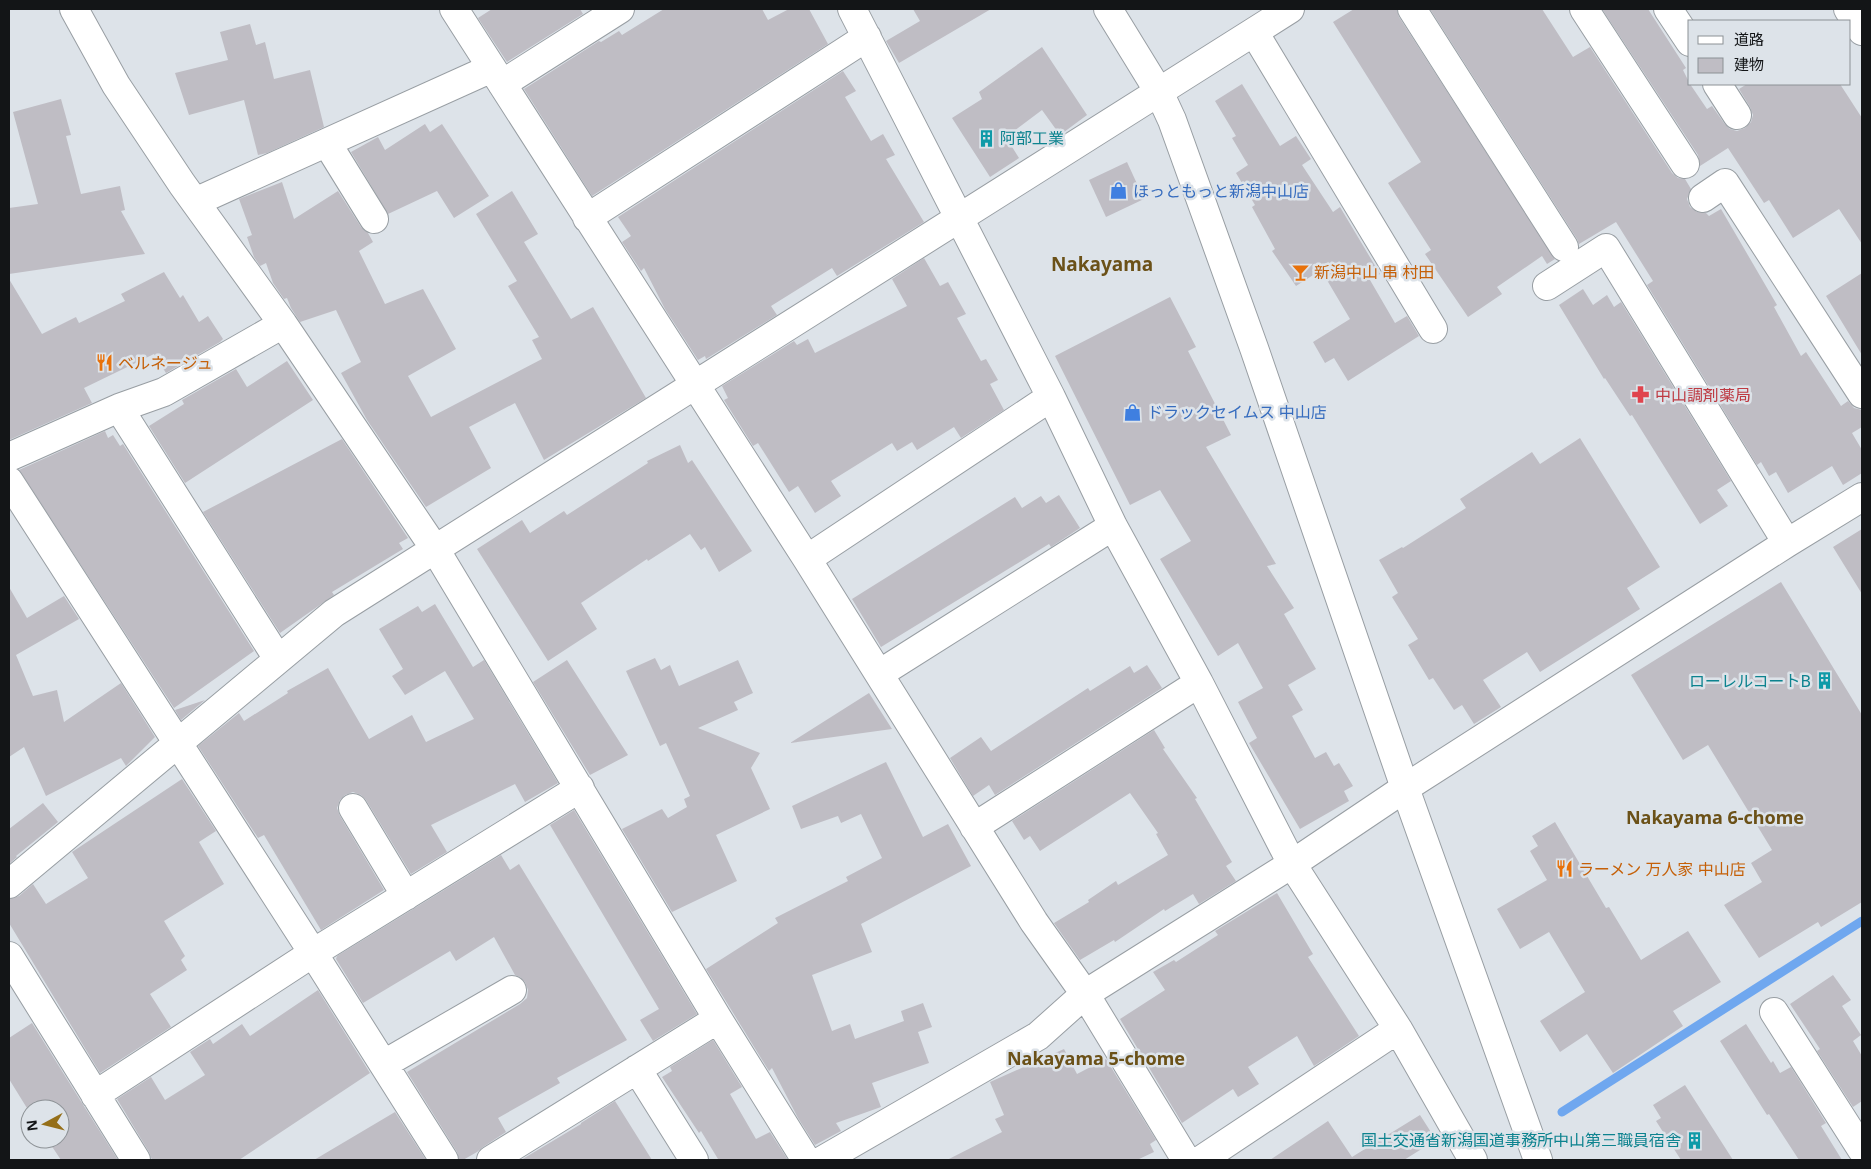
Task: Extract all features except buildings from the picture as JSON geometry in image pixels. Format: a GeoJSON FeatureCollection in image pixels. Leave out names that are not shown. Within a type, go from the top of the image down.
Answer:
{"type":"FeatureCollection","features":[{"type":"Feature","properties":{"kind":"street"},"geometry":{"type":"LineString","coordinates":[[74,9],[116,85],[435,549],[718,1019],[806,1160]]}},
{"type":"Feature","properties":{"kind":"street"},"geometry":{"type":"LineString","coordinates":[[454,9],[807,560],[1034,922],[1085,994],[1186,1160]]}},
{"type":"Feature","properties":{"kind":"street"},"geometry":{"type":"LineString","coordinates":[[196,202],[327,143],[497,76],[620,9]]}},
{"type":"Feature","properties":{"kind":"street"},"geometry":{"type":"LineString","coordinates":[[852,9],[1051,397],[1113,526],[1199,683],[1292,864],[1398,1029],[1470,1159]]}},
{"type":"Feature","properties":{"kind":"street"},"geometry":{"type":"LineString","coordinates":[[1108,9],[1159,92],[1174,127],[1254,348],[1405,788],[1538,1160]]}},
{"type":"Feature","properties":{"kind":"street"},"geometry":{"type":"LineString","coordinates":[[9,884],[178,741],[334,613],[1290,9]]}},
{"type":"Feature","properties":{"kind":"street"},"geometry":{"type":"LineString","coordinates":[[1412,9],[1564,247]]}},
{"type":"Feature","properties":{"kind":"street"},"geometry":{"type":"LineString","coordinates":[[1584,9],[1685,164]]}},
{"type":"Feature","properties":{"kind":"street"},"geometry":{"type":"LineString","coordinates":[[1668,9],[1688,39]]}},
{"type":"Feature","properties":{"kind":"street"},"geometry":{"type":"LineString","coordinates":[[1848,9],[1862,31]]}},
{"type":"Feature","properties":{"kind":"street"},"geometry":{"type":"LineString","coordinates":[[1254,32],[1433,329]]}},
{"type":"Feature","properties":{"kind":"street"},"geometry":{"type":"LineString","coordinates":[[587,218],[867,37]]}},
{"type":"Feature","properties":{"kind":"street"},"geometry":{"type":"LineString","coordinates":[[1718,85],[1737,115]]}},
{"type":"Feature","properties":{"kind":"street"},"geometry":{"type":"LineString","coordinates":[[327,143],[374,219]]}},
{"type":"Feature","properties":{"kind":"street"},"geometry":{"type":"LineString","coordinates":[[1703,198],[1725,183],[1862,394]]}},
{"type":"Feature","properties":{"kind":"street"},"geometry":{"type":"LineString","coordinates":[[1546,286],[1606,248],[1787,542]]}},
{"type":"Feature","properties":{"kind":"street"},"geometry":{"type":"LineString","coordinates":[[9,457],[119,408],[164,392],[282,324]]}},
{"type":"Feature","properties":{"kind":"street"},"geometry":{"type":"LineString","coordinates":[[807,560],[1051,397]]}},
{"type":"Feature","properties":{"kind":"street"},"geometry":{"type":"LineString","coordinates":[[119,408],[278,659]]}},
{"type":"Feature","properties":{"kind":"street"},"geometry":{"type":"LineString","coordinates":[[9,481],[178,741],[444,1160]]}},
{"type":"Feature","properties":{"kind":"street"},"geometry":{"type":"LineString","coordinates":[[823,1160],[1038,1036],[1085,994],[1292,864],[1405,788],[1787,542],[1862,497]]}},
{"type":"Feature","properties":{"kind":"street"},"geometry":{"type":"LineString","coordinates":[[879,674],[1113,526]]}},
{"type":"Feature","properties":{"kind":"street"},"geometry":{"type":"LineString","coordinates":[[974,827],[1199,683]]}},
{"type":"Feature","properties":{"kind":"street"},"geometry":{"type":"LineString","coordinates":[[95,1095],[313,953],[580,788]]}},
{"type":"Feature","properties":{"kind":"street"},"geometry":{"type":"LineString","coordinates":[[353,808],[406,896]]}},
{"type":"Feature","properties":{"kind":"street"},"geometry":{"type":"LineString","coordinates":[[9,956],[136,1160]]}},
{"type":"Feature","properties":{"kind":"street"},"geometry":{"type":"LineString","coordinates":[[384,1064],[512,990]]}},
{"type":"Feature","properties":{"kind":"street"},"geometry":{"type":"LineString","coordinates":[[1774,1012],[1862,1150]]}},
{"type":"Feature","properties":{"kind":"street"},"geometry":{"type":"LineString","coordinates":[[491,1160],[718,1019]]}},
{"type":"Feature","properties":{"kind":"street"},"geometry":{"type":"LineString","coordinates":[[1201,1160],[1398,1029]]}},
{"type":"Feature","properties":{"kind":"street"},"geometry":{"type":"LineString","coordinates":[[637,1069],[694,1160]]}},
{"type":"Feature","properties":{"kind":"waterway"},"geometry":{"type":"LineString","coordinates":[[1562,1112],[1862,921]]}},
{"type":"Feature","properties":{"kind":"place","name":"阿部工業"},"geometry":{"type":"Point","coordinates":[986,138]}},
{"type":"Feature","properties":{"kind":"place","name":"ほっともっと新潟中山店"},"geometry":{"type":"Point","coordinates":[1119,191]}},
{"type":"Feature","properties":{"kind":"place","name":"新潟中山 串 村田"},"geometry":{"type":"Point","coordinates":[1300,272]}},
{"type":"Feature","properties":{"kind":"place","name":"ベルネージュ"},"geometry":{"type":"Point","coordinates":[104,363]}},
{"type":"Feature","properties":{"kind":"place","name":"中山調剤薬局"},"geometry":{"type":"Point","coordinates":[1641,395]}},
{"type":"Feature","properties":{"kind":"place","name":"ドラックセイムス 中山店"},"geometry":{"type":"Point","coordinates":[1133,412]}},
{"type":"Feature","properties":{"kind":"place","name":"ローレルコートB"},"geometry":{"type":"Point","coordinates":[1825,681]}},
{"type":"Feature","properties":{"kind":"place","name":"ラーメン 万人家 中山店"},"geometry":{"type":"Point","coordinates":[1564,869]}},
{"type":"Feature","properties":{"kind":"place","name":"国土交通省新潟国道事務所中山第三職員宿舎"},"geometry":{"type":"Point","coordinates":[1695,1140]}},
{"type":"Feature","properties":{"kind":"district","name":"Nakayama"},"geometry":{"type":"Point","coordinates":[1102,264]}},
{"type":"Feature","properties":{"kind":"district","name":"Nakayama 6-chome"},"geometry":{"type":"Point","coordinates":[1715,818]}},
{"type":"Feature","properties":{"kind":"district","name":"Nakayama 5-chome"},"geometry":{"type":"Point","coordinates":[1096,1059]}}]}
